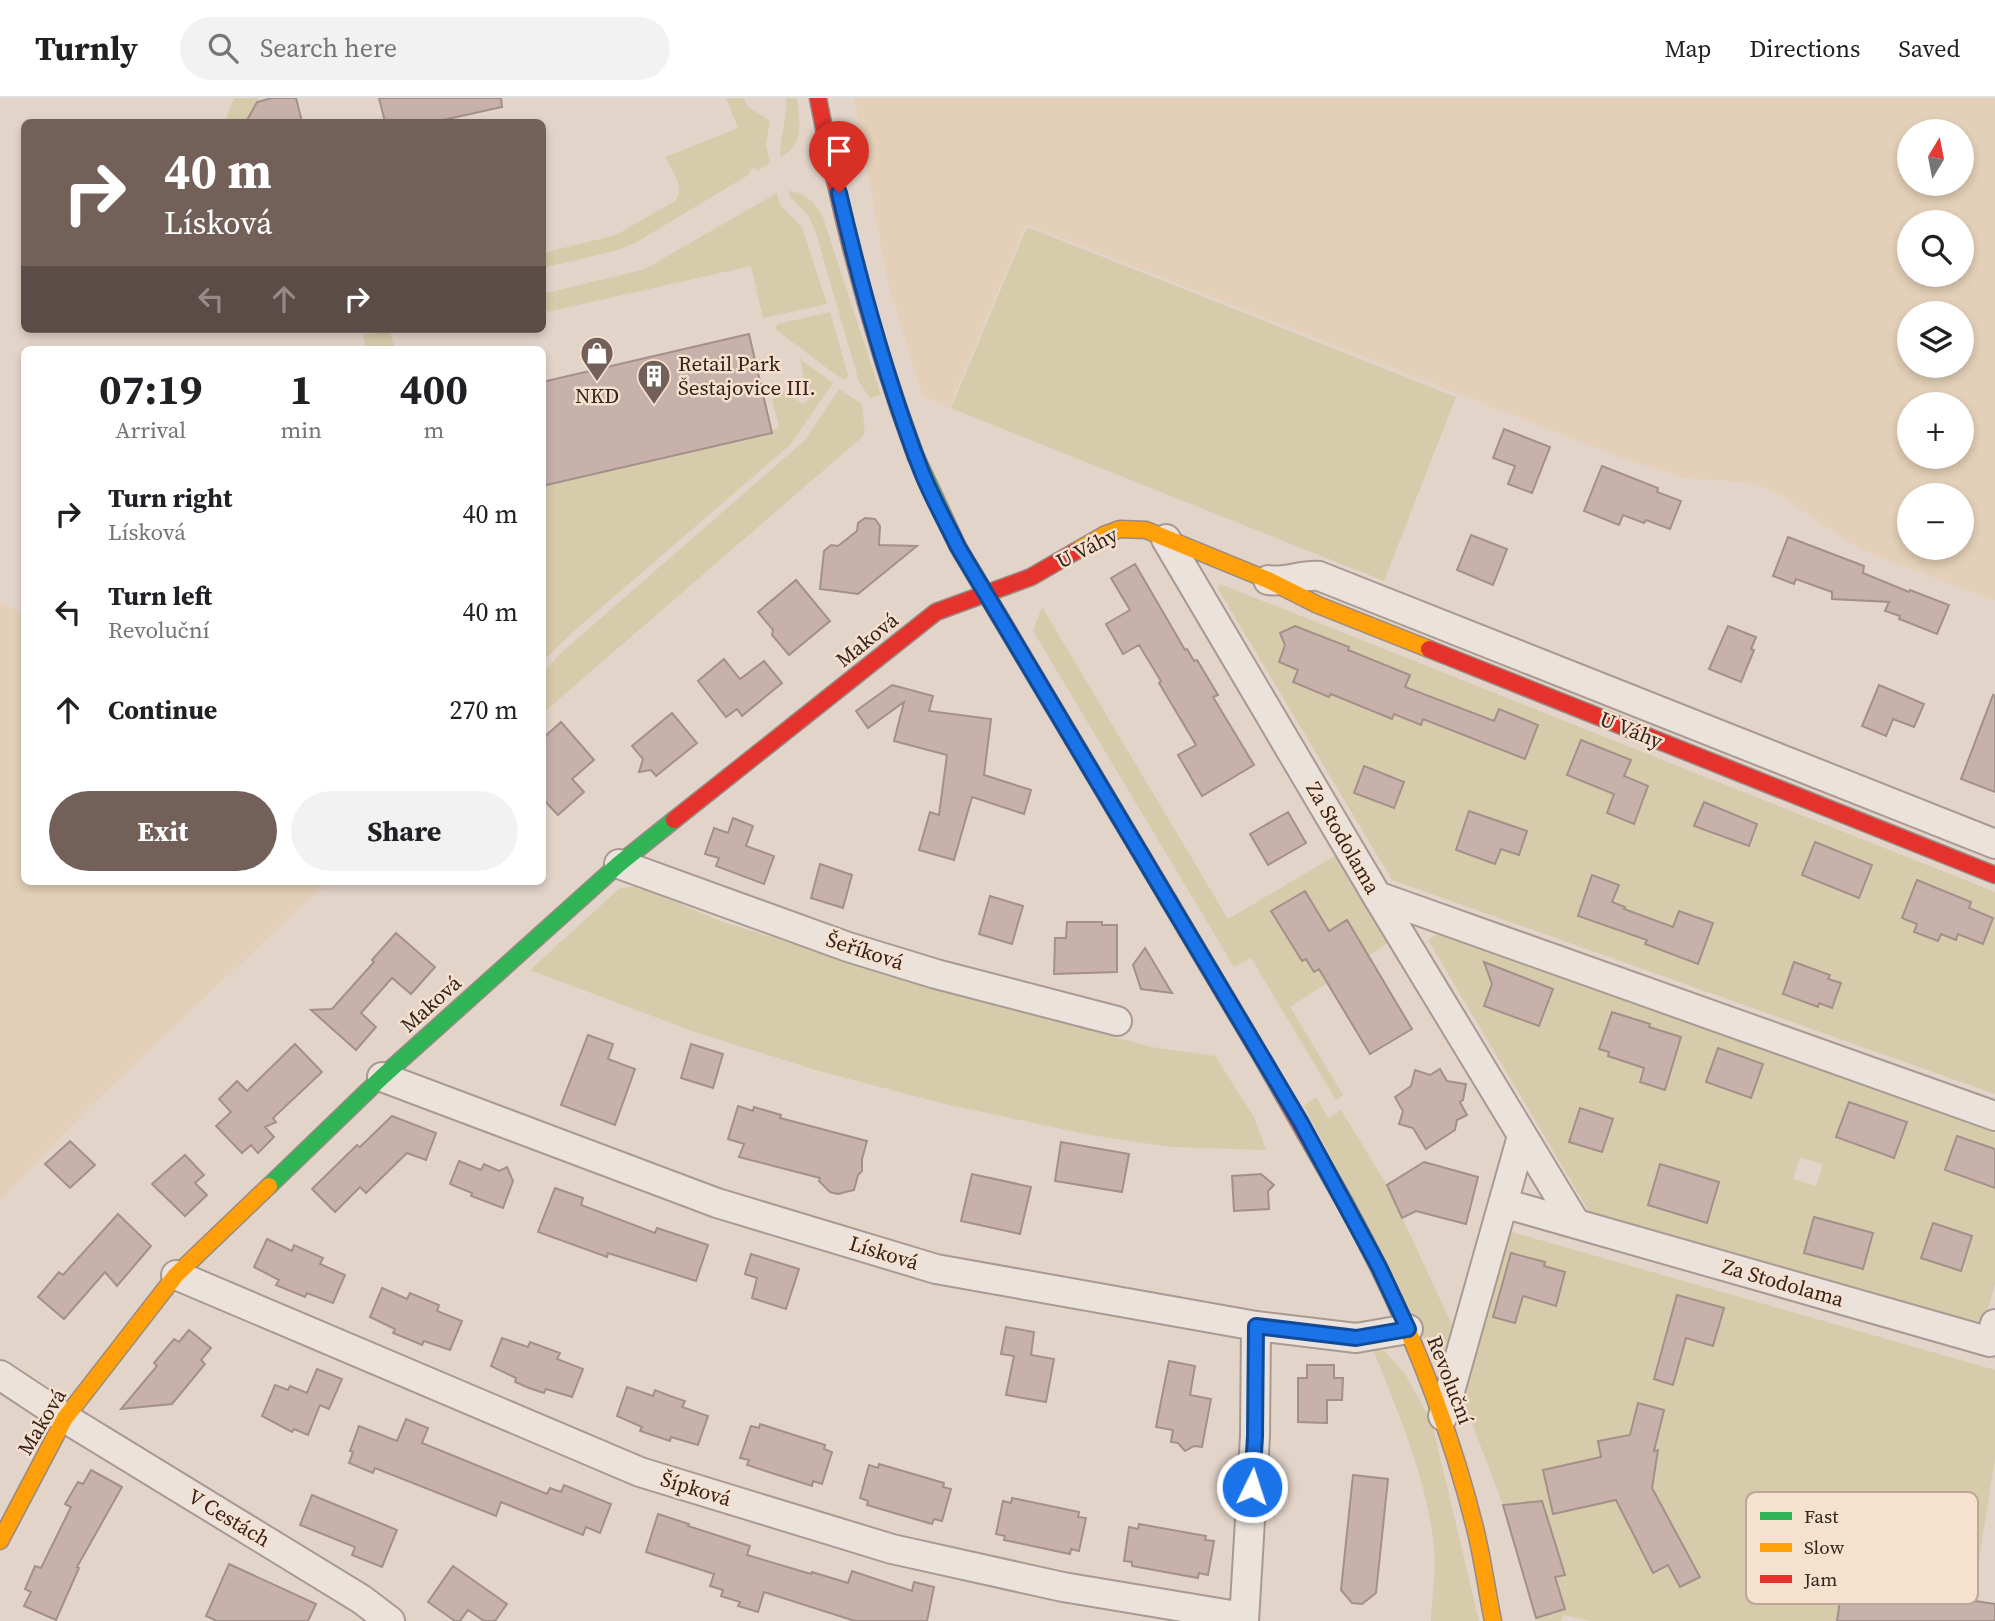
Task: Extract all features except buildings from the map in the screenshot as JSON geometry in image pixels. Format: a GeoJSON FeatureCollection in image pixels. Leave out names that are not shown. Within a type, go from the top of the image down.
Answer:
{"type":"FeatureCollection","features":[{"type":"Feature","properties":{"kind":"street","name":"Revoluční"},"geometry":{"type":"LineString","coordinates":[[818,98],[856,266],[895,401],[922,473],[958,547],[1300,1121],[1362,1235],[1408,1329],[1443,1416],[1470,1508],[1493,1621]]}},
{"type":"Feature","properties":{"kind":"street","name":"U Váhy"},"geometry":{"type":"LineString","coordinates":[[985,592],[1031,577],[1104,535],[1120,529],[1146,530],[1268,580],[1318,605],[1995,875]]}},
{"type":"Feature","properties":{"kind":"street","name":"Za Stodolama"},"geometry":{"type":"LineString","coordinates":[[1166,539],[1377,896],[1576,1224]]}},
{"type":"Feature","properties":{"kind":"street","name":"U Váhy"},"geometry":{"type":"LineString","coordinates":[[1268,580],[1283,581],[1308,575],[1320,576],[1995,844]]}},
{"type":"Feature","properties":{"kind":"street","name":"Maková"},"geometry":{"type":"LineString","coordinates":[[0,1541],[65,1418],[176,1275],[382,1077],[619,864],[936,612],[985,592]]}},
{"type":"Feature","properties":{"kind":"street","name":"Šeříková"},"geometry":{"type":"LineString","coordinates":[[619,864],[860,951],[936,974],[1117,1021]]}},
{"type":"Feature","properties":{"kind":"street"},"geometry":{"type":"LineString","coordinates":[[1377,896],[1995,1116]]}},
{"type":"Feature","properties":{"kind":"street","name":"Lísková"},"geometry":{"type":"LineString","coordinates":[[382,1077],[717,1203],[936,1269],[1256,1326],[1356,1338],[1408,1329]]}},
{"type":"Feature","properties":{"kind":"street"},"geometry":{"type":"LineString","coordinates":[[1443,1416],[1522,1136]]}},
{"type":"Feature","properties":{"kind":"street","name":"Za Stodolama"},"geometry":{"type":"LineString","coordinates":[[1503,1203],[1993,1333]]}},
{"type":"Feature","properties":{"kind":"street","name":"Šípková"},"geometry":{"type":"LineString","coordinates":[[176,1275],[640,1472],[892,1549],[1063,1587],[1243,1619]]}},
{"type":"Feature","properties":{"kind":"street"},"geometry":{"type":"LineString","coordinates":[[1243,1619],[1255,1436],[1256,1326]]}},
{"type":"Feature","properties":{"kind":"street","name":"V Cestách"},"geometry":{"type":"LineString","coordinates":[[0,1375],[356,1610],[390,1621]]}},
{"type":"Feature","properties":{"kind":"shaded area"},"geometry":{"type":"Polygon","coordinates":[[[234,98],[259,98],[248,119],[226,119],[234,98]]]}},
{"type":"Feature","properties":{"kind":"shaded area"},"geometry":{"type":"Polygon","coordinates":[[[726,98],[744,98],[747,106],[770,121],[766,145],[770,163],[757,171],[755,168],[751,169],[750,174],[635,243],[618,250],[546,267],[546,252],[616,235],[675,201],[679,185],[665,157],[738,128],[726,98]]]}},
{"type":"Feature","properties":{"kind":"shaded area"},"geometry":{"type":"Polygon","coordinates":[[[786,98],[797,98],[799,131],[794,146],[781,157],[786,113],[786,98]]]}},
{"type":"Feature","properties":{"kind":"shaded area"},"geometry":{"type":"Polygon","coordinates":[[[854,98],[1995,98],[1995,601],[1861,550],[1777,493],[1751,483],[1684,478],[1619,457],[1026,224],[949,408],[923,397],[888,284],[854,98]]]}},
{"type":"Feature","properties":{"kind":"shaded area"},"geometry":{"type":"Polygon","coordinates":[[[788,191],[809,199],[823,217],[881,395],[870,398],[859,382],[815,230],[808,215],[791,198],[788,191]]]}},
{"type":"Feature","properties":{"kind":"shaded area"},"geometry":{"type":"Polygon","coordinates":[[[777,193],[780,205],[802,227],[827,304],[763,318],[751,266],[547,312],[546,293],[645,269],[777,193]]]}},
{"type":"Feature","properties":{"kind":"shaded area"},"geometry":{"type":"Polygon","coordinates":[[[1027,227],[1456,397],[1384,581],[951,408],[1027,227]]]}},
{"type":"Feature","properties":{"kind":"shaded area"},"geometry":{"type":"Polygon","coordinates":[[[830,312],[848,375],[846,379],[840,378],[775,329],[778,324],[830,312]]]}},
{"type":"Feature","properties":{"kind":"shaded area"},"geometry":{"type":"Polygon","coordinates":[[[390,333],[394,346],[365,346],[363,335],[390,333]]]}},
{"type":"Feature","properties":{"kind":"shaded area"},"geometry":{"type":"Polygon","coordinates":[[[800,359],[833,383],[790,445],[546,658],[546,485],[772,433],[772,430],[779,428],[772,399],[780,397],[779,389],[803,404],[809,400],[800,359]]]}},
{"type":"Feature","properties":{"kind":"shaded area"},"geometry":{"type":"Polygon","coordinates":[[[839,389],[862,404],[865,433],[862,437],[546,710],[546,669],[561,653],[805,440],[839,389]]]}},
{"type":"Feature","properties":{"kind":"shaded area"},"geometry":{"type":"Polygon","coordinates":[[[1220,584],[1995,892],[1995,1094],[1392,880],[1218,589],[1220,584]]]}},
{"type":"Feature","properties":{"kind":"shaded area"},"geometry":{"type":"Polygon","coordinates":[[[0,602],[21,612],[21,885],[324,885],[87,1109],[0,1201],[0,602]]]}},
{"type":"Feature","properties":{"kind":"shaded area"},"geometry":{"type":"Polygon","coordinates":[[[1042,607],[1228,919],[1335,856],[1388,943],[1290,1007],[1343,1095],[1336,1100],[1251,958],[1234,967],[1033,631],[1042,607]]]}},
{"type":"Feature","properties":{"kind":"shaded area"},"geometry":{"type":"Polygon","coordinates":[[[638,886],[720,921],[935,988],[1151,1047],[1215,1056],[1254,1117],[1266,1150],[1170,1147],[1091,1135],[949,1105],[819,1071],[692,1031],[530,970],[620,888],[638,886]]]}},
{"type":"Feature","properties":{"kind":"shaded area"},"geometry":{"type":"Polygon","coordinates":[[[1438,934],[1995,1133],[1995,1284],[1985,1321],[1975,1326],[1593,1218],[1428,940],[1438,934]],[[1800,1157],[1793,1179],[1816,1186],[1823,1164],[1800,1157]]]}},
{"type":"Feature","properties":{"kind":"shaded area"},"geometry":{"type":"Polygon","coordinates":[[[1316,1097],[1328,1118],[1341,1110],[1387,1185],[1453,1327],[1445,1356],[1438,1344],[1429,1348],[1304,1106],[1316,1097]]]}},
{"type":"Feature","properties":{"kind":"shaded area"},"geometry":{"type":"Polygon","coordinates":[[[1512,1232],[1995,1370],[1995,1459],[1978,1565],[1978,1492],[1746,1492],[1746,1604],[1972,1604],[1969,1621],[1591,1621],[1563,1615],[1561,1621],[1537,1621],[1503,1505],[1459,1389],[1502,1237],[1512,1232]]]}},
{"type":"Feature","properties":{"kind":"shaded area"},"geometry":{"type":"Polygon","coordinates":[[[1373,1349],[1384,1351],[1404,1372],[1432,1423],[1479,1621],[1431,1621],[1435,1564],[1425,1494],[1410,1445],[1373,1349]]]}},
{"type":"Feature","properties":{"kind":"traffic: fast"},"geometry":{"type":"LineString","coordinates":[[916,457],[958,547],[1169,901]]}},
{"type":"Feature","properties":{"kind":"traffic: fast"},"geometry":{"type":"LineString","coordinates":[[269,1186],[382,1077],[619,864],[674,820]]}},
{"type":"Feature","properties":{"kind":"traffic: slow"},"geometry":{"type":"LineString","coordinates":[[1076,551],[1120,529],[1146,530],[1268,580],[1318,605],[1429,649]]}},
{"type":"Feature","properties":{"kind":"traffic: slow"},"geometry":{"type":"LineString","coordinates":[[0,1541],[65,1418],[176,1275],[269,1186]]}},
{"type":"Feature","properties":{"kind":"traffic: slow"},"geometry":{"type":"LineString","coordinates":[[1345,1203],[1404,1322],[1452,1447],[1476,1532],[1493,1621]]}},
{"type":"Feature","properties":{"kind":"traffic: jam"},"geometry":{"type":"LineString","coordinates":[[818,98],[860,280],[916,457]]}},
{"type":"Feature","properties":{"kind":"traffic: jam"},"geometry":{"type":"LineString","coordinates":[[674,820],[936,612],[1031,577],[1076,551]]}},
{"type":"Feature","properties":{"kind":"traffic: jam"},"geometry":{"type":"LineString","coordinates":[[1429,649],[1995,875]]}},
{"type":"Feature","properties":{"kind":"traffic: jam"},"geometry":{"type":"LineString","coordinates":[[1169,901],[1345,1203]]}},
{"type":"Feature","properties":{"kind":"place","name":"NKD"},"geometry":{"type":"Point","coordinates":[597,383]}},
{"type":"Feature","properties":{"kind":"place","name":"Retail Park Šestajovice III."},"geometry":{"type":"Point","coordinates":[654,406]}},
{"type":"Feature","properties":{"kind":"route"},"geometry":{"type":"LineString","coordinates":[[839,193],[856,266],[895,401],[922,473],[958,547],[1300,1121],[1379,1267],[1408,1329],[1356,1338],[1256,1326],[1252,1487]]}}]}
